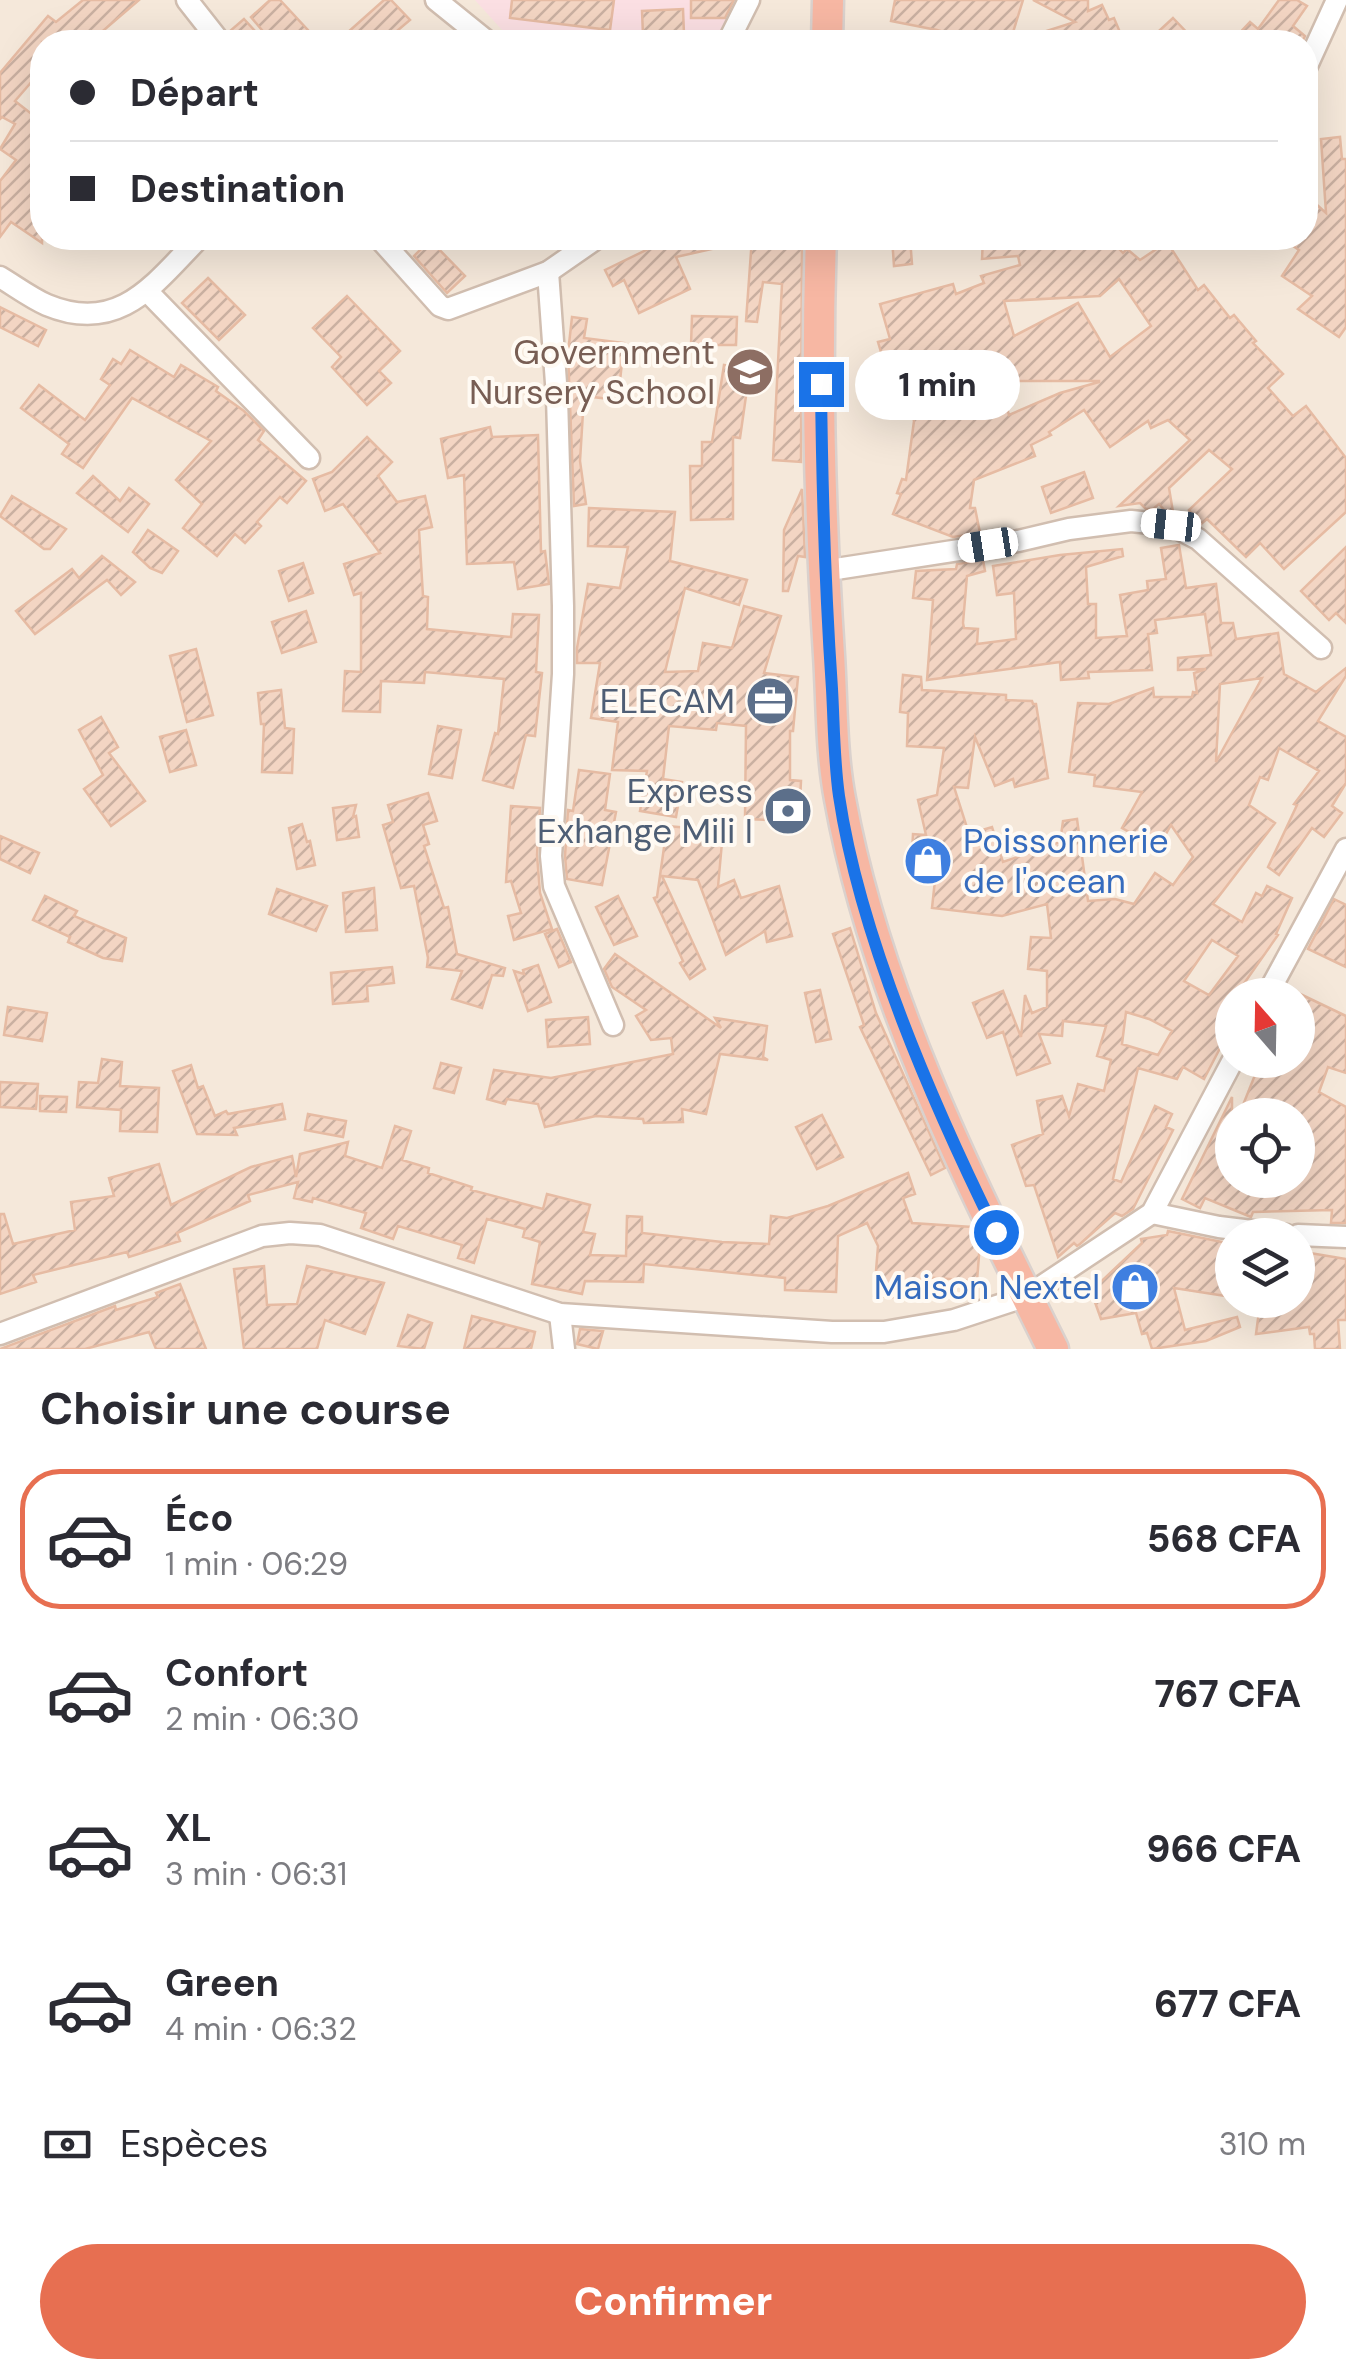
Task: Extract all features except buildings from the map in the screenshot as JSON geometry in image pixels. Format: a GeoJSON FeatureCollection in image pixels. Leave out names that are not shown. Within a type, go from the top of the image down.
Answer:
{"type":"FeatureCollection","features":[{"type":"Feature","properties":{"kind":"highway"},"geometry":{"type":"LineString","coordinates":[[827,30],[828,0]]}},
{"type":"Feature","properties":{"kind":"highway"},"geometry":{"type":"LineString","coordinates":[[821,250],[823,571],[839,796],[884,968],[980,1201],[1053,1349]]}},
{"type":"Feature","properties":{"kind":"street"},"geometry":{"type":"LineString","coordinates":[[188,0],[211,30]]}},
{"type":"Feature","properties":{"kind":"street"},"geometry":{"type":"LineString","coordinates":[[436,0],[473,30]]}},
{"type":"Feature","properties":{"kind":"street"},"geometry":{"type":"LineString","coordinates":[[734,30],[749,0],[745,30]]}},
{"type":"Feature","properties":{"kind":"street"},"geometry":{"type":"LineString","coordinates":[[1318,42],[1337,0]]}},
{"type":"Feature","properties":{"kind":"street"},"geometry":{"type":"LineString","coordinates":[[0,276],[46,305],[76,313],[114,312],[147,291],[186,250]]}},
{"type":"Feature","properties":{"kind":"street"},"geometry":{"type":"LineString","coordinates":[[390,250],[440,306],[448,308],[548,272],[580,250]]}},
{"type":"Feature","properties":{"kind":"street"},"geometry":{"type":"LineString","coordinates":[[548,272],[563,606],[561,712],[551,856],[554,886],[613,1025]]}},
{"type":"Feature","properties":{"kind":"street"},"geometry":{"type":"LineString","coordinates":[[147,291],[308,458]]}},
{"type":"Feature","properties":{"kind":"street"},"geometry":{"type":"LineString","coordinates":[[823,571],[1100,524],[1131,520],[1171,525],[1198,540],[1321,648]]}},
{"type":"Feature","properties":{"kind":"street"},"geometry":{"type":"LineString","coordinates":[[1276,978],[1346,849]]}},
{"type":"Feature","properties":{"kind":"street"},"geometry":{"type":"LineString","coordinates":[[0,1334],[262,1236],[290,1233],[320,1236],[560,1314],[832,1332],[884,1332],[954,1320],[1026,1296],[1152,1213],[1223,1078]]}},
{"type":"Feature","properties":{"kind":"street"},"geometry":{"type":"LineString","coordinates":[[1152,1213],[1215,1226]]}},
{"type":"Feature","properties":{"kind":"street"},"geometry":{"type":"LineString","coordinates":[[1315,1236],[1346,1237]]}},
{"type":"Feature","properties":{"kind":"street"},"geometry":{"type":"LineString","coordinates":[[560,1314],[564,1349]]}},
{"type":"Feature","properties":{"kind":"shaded area"},"geometry":{"type":"Polygon","coordinates":[[[0,0],[1346,0],[1346,1349],[0,1349],[0,0]]]}},
{"type":"Feature","properties":{"kind":"shaded area"},"geometry":{"type":"Polygon","coordinates":[[[475,0],[751,0],[748,30],[502,30],[475,0]]]}},
{"type":"Feature","properties":{"kind":"place","name":"Government Nursery School"},"geometry":{"type":"Point","coordinates":[750,372]}},
{"type":"Feature","properties":{"kind":"place","name":"ELECAM"},"geometry":{"type":"Point","coordinates":[770,701]}},
{"type":"Feature","properties":{"kind":"place","name":"Express Exhange Mili I"},"geometry":{"type":"Point","coordinates":[788,811]}},
{"type":"Feature","properties":{"kind":"place","name":"Poissonnerie de l'ocean"},"geometry":{"type":"Point","coordinates":[928,861]}},
{"type":"Feature","properties":{"kind":"place","name":"Maison Nextel"},"geometry":{"type":"Point","coordinates":[1135,1287]}},
{"type":"Feature","properties":{"kind":"route"},"geometry":{"type":"LineString","coordinates":[[821,384],[823,571],[839,796],[884,968],[996,1232]]}}]}
